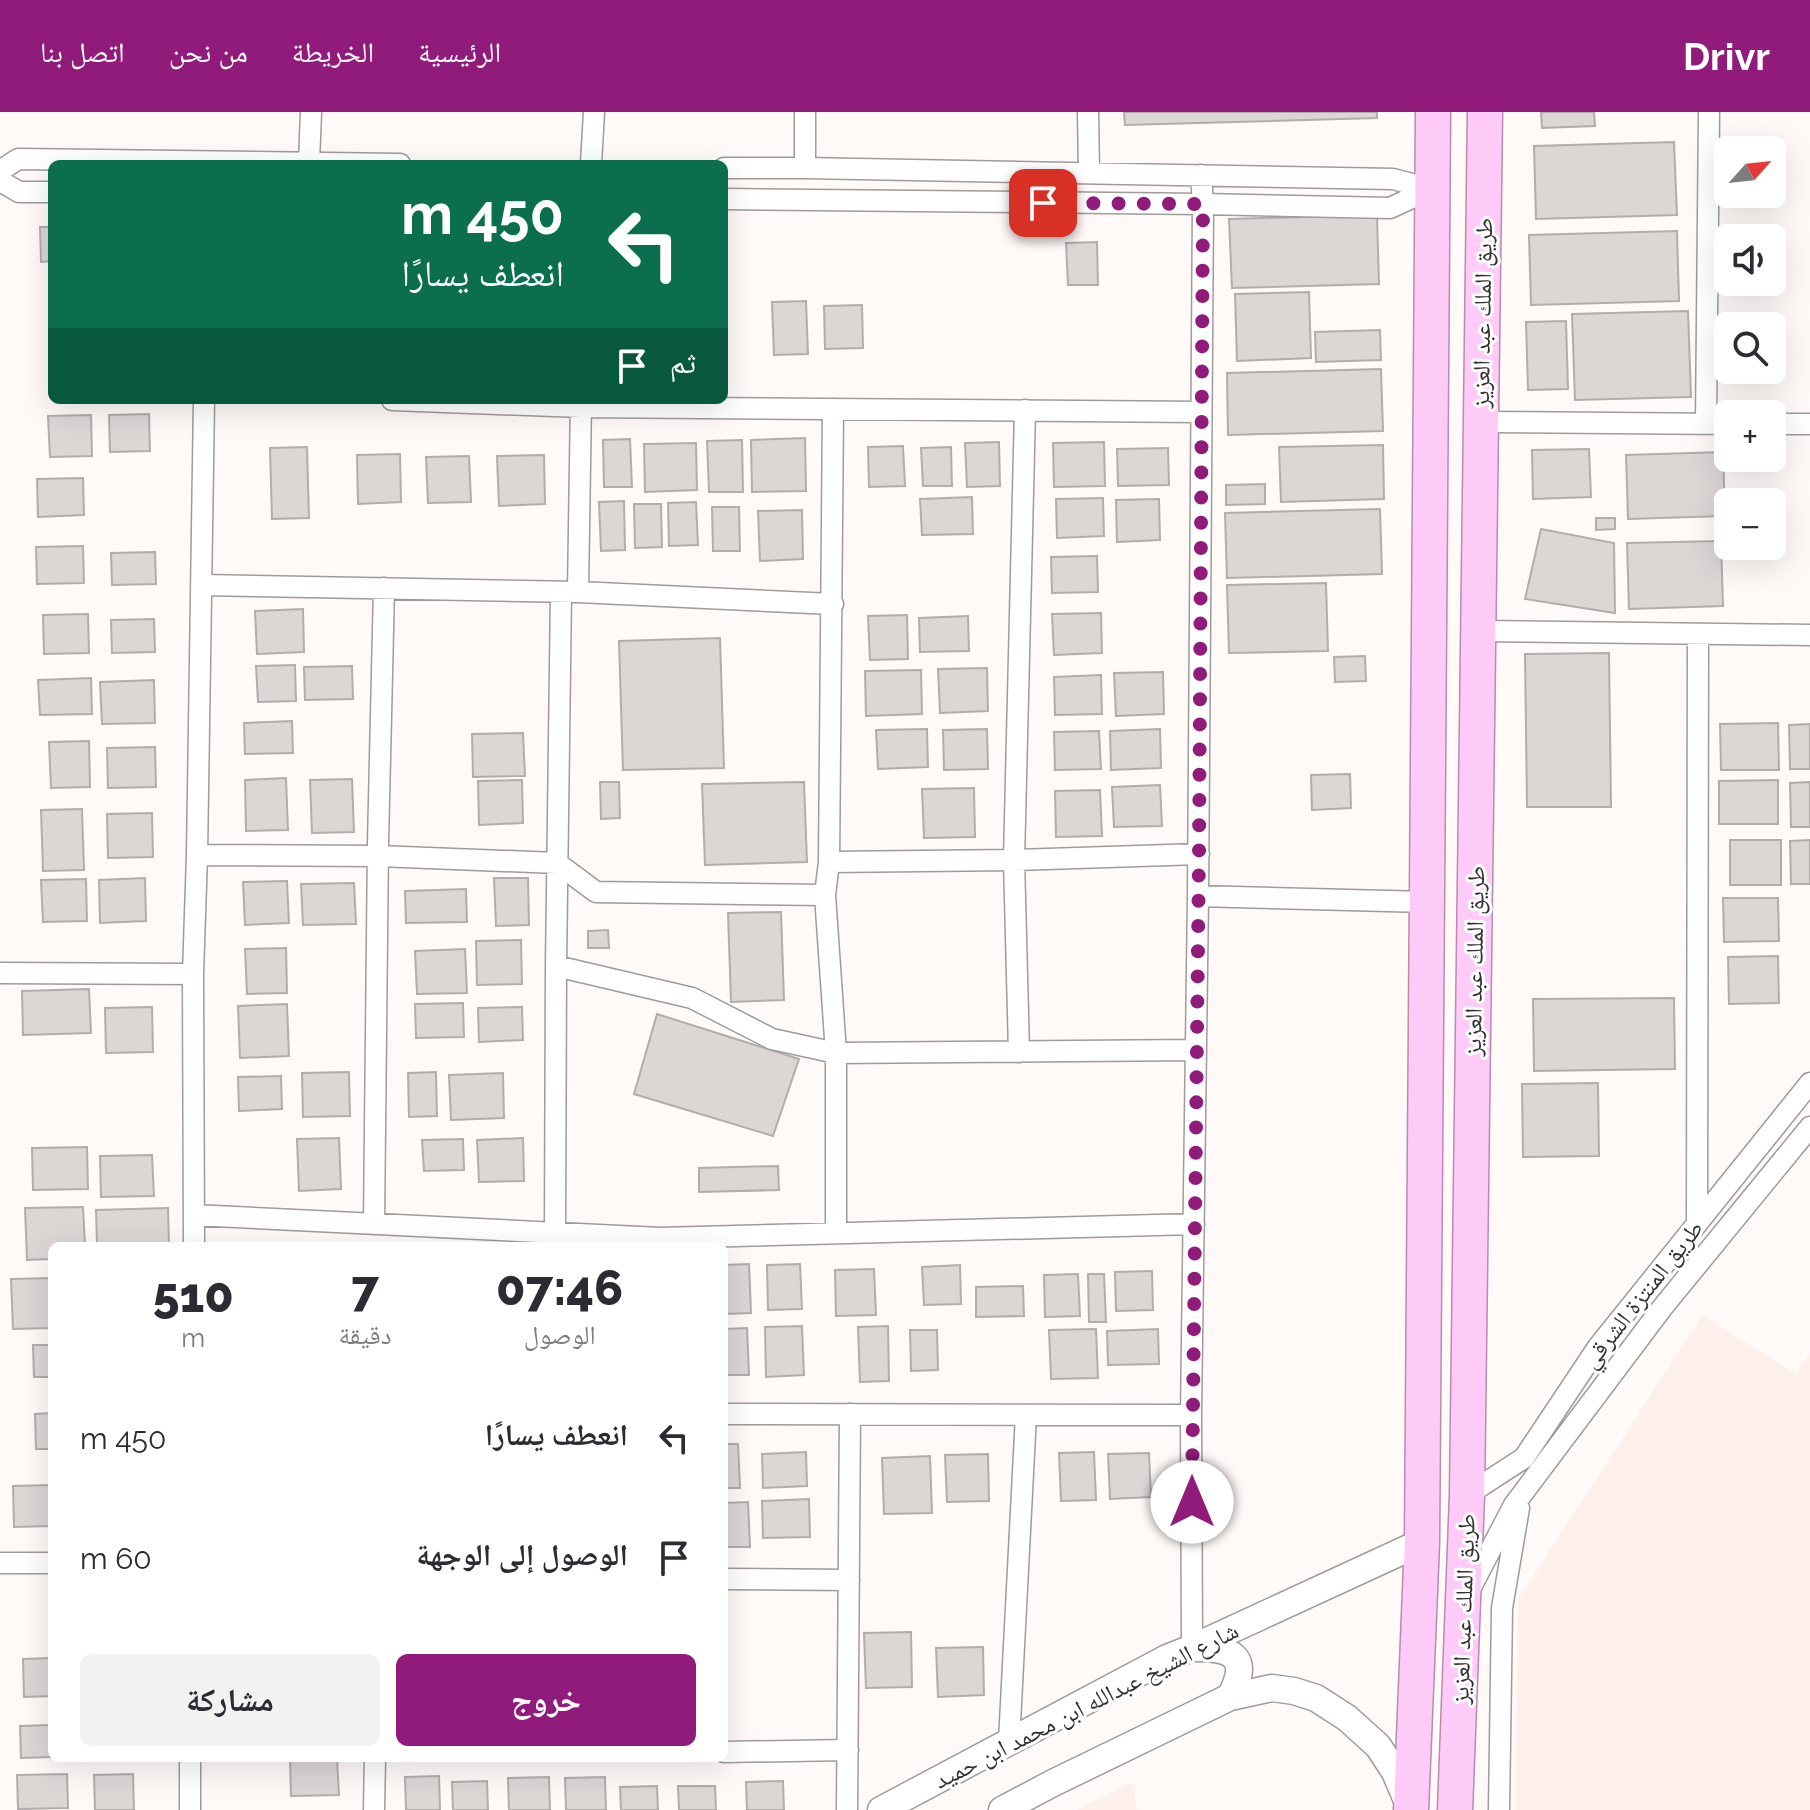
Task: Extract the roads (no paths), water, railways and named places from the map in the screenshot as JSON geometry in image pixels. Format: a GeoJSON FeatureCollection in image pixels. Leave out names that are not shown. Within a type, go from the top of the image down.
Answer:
{"type":"FeatureCollection","features":[{"type":"Feature","properties":{"kind":"highway","name":"طريق الملك عبد العزيز"},"geometry":{"type":"LineString","coordinates":[[1411,1810],[1422,1542],[1433,112]]}},
{"type":"Feature","properties":{"kind":"highway","name":"طريق الملك عبد العزيز"},"geometry":{"type":"LineString","coordinates":[[1455,1810],[1467,1495],[1485,112]]}},
{"type":"Feature","properties":{"kind":"street"},"geometry":{"type":"LineString","coordinates":[[309,160],[311,112]]}},
{"type":"Feature","properties":{"kind":"street"},"geometry":{"type":"LineString","coordinates":[[591,160],[594,112]]}},
{"type":"Feature","properties":{"kind":"street"},"geometry":{"type":"LineString","coordinates":[[805,112],[805,168]]}},
{"type":"Feature","properties":{"kind":"street"},"geometry":{"type":"LineString","coordinates":[[1088,112],[1089,173]]}},
{"type":"Feature","properties":{"kind":"street"},"geometry":{"type":"LineString","coordinates":[[1706,424],[1709,112]]}},
{"type":"Feature","properties":{"kind":"street"},"geometry":{"type":"LineString","coordinates":[[0,171],[18,159],[81,160]]}},
{"type":"Feature","properties":{"kind":"street"},"geometry":{"type":"LineString","coordinates":[[728,168],[1393,179],[1431,189]]}},
{"type":"Feature","properties":{"kind":"street"},"geometry":{"type":"LineString","coordinates":[[1201,175],[1199,854],[1191,1415],[1192,1648],[1225,1650],[1234,1656],[1240,1672],[1230,1697]]}},
{"type":"Feature","properties":{"kind":"street"},"geometry":{"type":"LineString","coordinates":[[0,181],[19,192],[48,192]]}},
{"type":"Feature","properties":{"kind":"street"},"geometry":{"type":"LineString","coordinates":[[728,199],[1390,208],[1431,189]]}},
{"type":"Feature","properties":{"kind":"street"},"geometry":{"type":"LineString","coordinates":[[194,1242],[193,974],[204,404]]}},
{"type":"Feature","properties":{"kind":"street"},"geometry":{"type":"LineString","coordinates":[[555,1232],[557,863],[581,404]]}},
{"type":"Feature","properties":{"kind":"street"},"geometry":{"type":"LineString","coordinates":[[623,404],[1201,412]]}},
{"type":"Feature","properties":{"kind":"street"},"geometry":{"type":"LineString","coordinates":[[833,409],[829,862],[825,895],[836,1053],[836,1233]]}},
{"type":"Feature","properties":{"kind":"street"},"geometry":{"type":"LineString","coordinates":[[1019,1052],[1014,860],[1025,410]]}},
{"type":"Feature","properties":{"kind":"street"},"geometry":{"type":"LineString","coordinates":[[1481,422],[1714,424]]}},
{"type":"Feature","properties":{"kind":"street"},"geometry":{"type":"LineString","coordinates":[[1786,424],[1810,424]]}},
{"type":"Feature","properties":{"kind":"street"},"geometry":{"type":"LineString","coordinates":[[201,585],[569,592],[833,604]]}},
{"type":"Feature","properties":{"kind":"street"},"geometry":{"type":"LineString","coordinates":[[374,1224],[384,588]]}},
{"type":"Feature","properties":{"kind":"street"},"geometry":{"type":"LineString","coordinates":[[1479,631],[1810,635]]}},
{"type":"Feature","properties":{"kind":"street"},"geometry":{"type":"LineString","coordinates":[[1697,1224],[1698,634]]}},
{"type":"Feature","properties":{"kind":"street"},"geometry":{"type":"LineString","coordinates":[[829,862],[1199,854]]}},
{"type":"Feature","properties":{"kind":"street"},"geometry":{"type":"LineString","coordinates":[[197,855],[378,856],[557,863],[596,892],[825,895]]}},
{"type":"Feature","properties":{"kind":"street"},"geometry":{"type":"LineString","coordinates":[[1198,896],[1427,902]]}},
{"type":"Feature","properties":{"kind":"street"},"geometry":{"type":"LineString","coordinates":[[556,966],[692,998],[772,1039],[836,1053],[1196,1050]]}},
{"type":"Feature","properties":{"kind":"street"},"geometry":{"type":"LineString","coordinates":[[0,973],[193,974]]}},
{"type":"Feature","properties":{"kind":"street","name":"طريق المنتزة الشرقي"},"geometry":{"type":"LineString","coordinates":[[1467,1495],[1524,1458],[1598,1347],[1810,1083]]}},
{"type":"Feature","properties":{"kind":"street"},"geometry":{"type":"LineString","coordinates":[[1463,1603],[1522,1494],[1662,1308],[1810,1127]]}},
{"type":"Feature","properties":{"kind":"street"},"geometry":{"type":"LineString","coordinates":[[194,1215],[555,1232],[676,1242],[836,1233],[1194,1224]]}},
{"type":"Feature","properties":{"kind":"street"},"geometry":{"type":"LineString","coordinates":[[728,1414],[1191,1415]]}},
{"type":"Feature","properties":{"kind":"street"},"geometry":{"type":"LineString","coordinates":[[847,1810],[850,1414]]}},
{"type":"Feature","properties":{"kind":"street"},"geometry":{"type":"LineString","coordinates":[[1009,1742],[1026,1415]]}},
{"type":"Feature","properties":{"kind":"street"},"geometry":{"type":"LineString","coordinates":[[1499,1810],[1502,1608],[1522,1494]]}},
{"type":"Feature","properties":{"kind":"street","name":"شارع الشيخ عبدالله ابن محمد ابن حميد"},"geometry":{"type":"LineString","coordinates":[[881,1810],[1167,1658],[1422,1542]]}},
{"type":"Feature","properties":{"kind":"street"},"geometry":{"type":"LineString","coordinates":[[0,1563],[48,1563]]}},
{"type":"Feature","properties":{"kind":"street"},"geometry":{"type":"LineString","coordinates":[[728,1579],[849,1580]]}},
{"type":"Feature","properties":{"kind":"street"},"geometry":{"type":"LineString","coordinates":[[1002,1810],[1230,1697],[1272,1688],[1316,1698],[1347,1718],[1378,1746],[1395,1772],[1411,1810]]}},
{"type":"Feature","properties":{"kind":"street"},"geometry":{"type":"LineString","coordinates":[[728,1752],[848,1750]]}},
{"type":"Feature","properties":{"kind":"street"},"geometry":{"type":"LineString","coordinates":[[190,1762],[190,1810]]}},
{"type":"Feature","properties":{"kind":"street"},"geometry":{"type":"LineString","coordinates":[[374,1810],[375,1762]]}}]}
